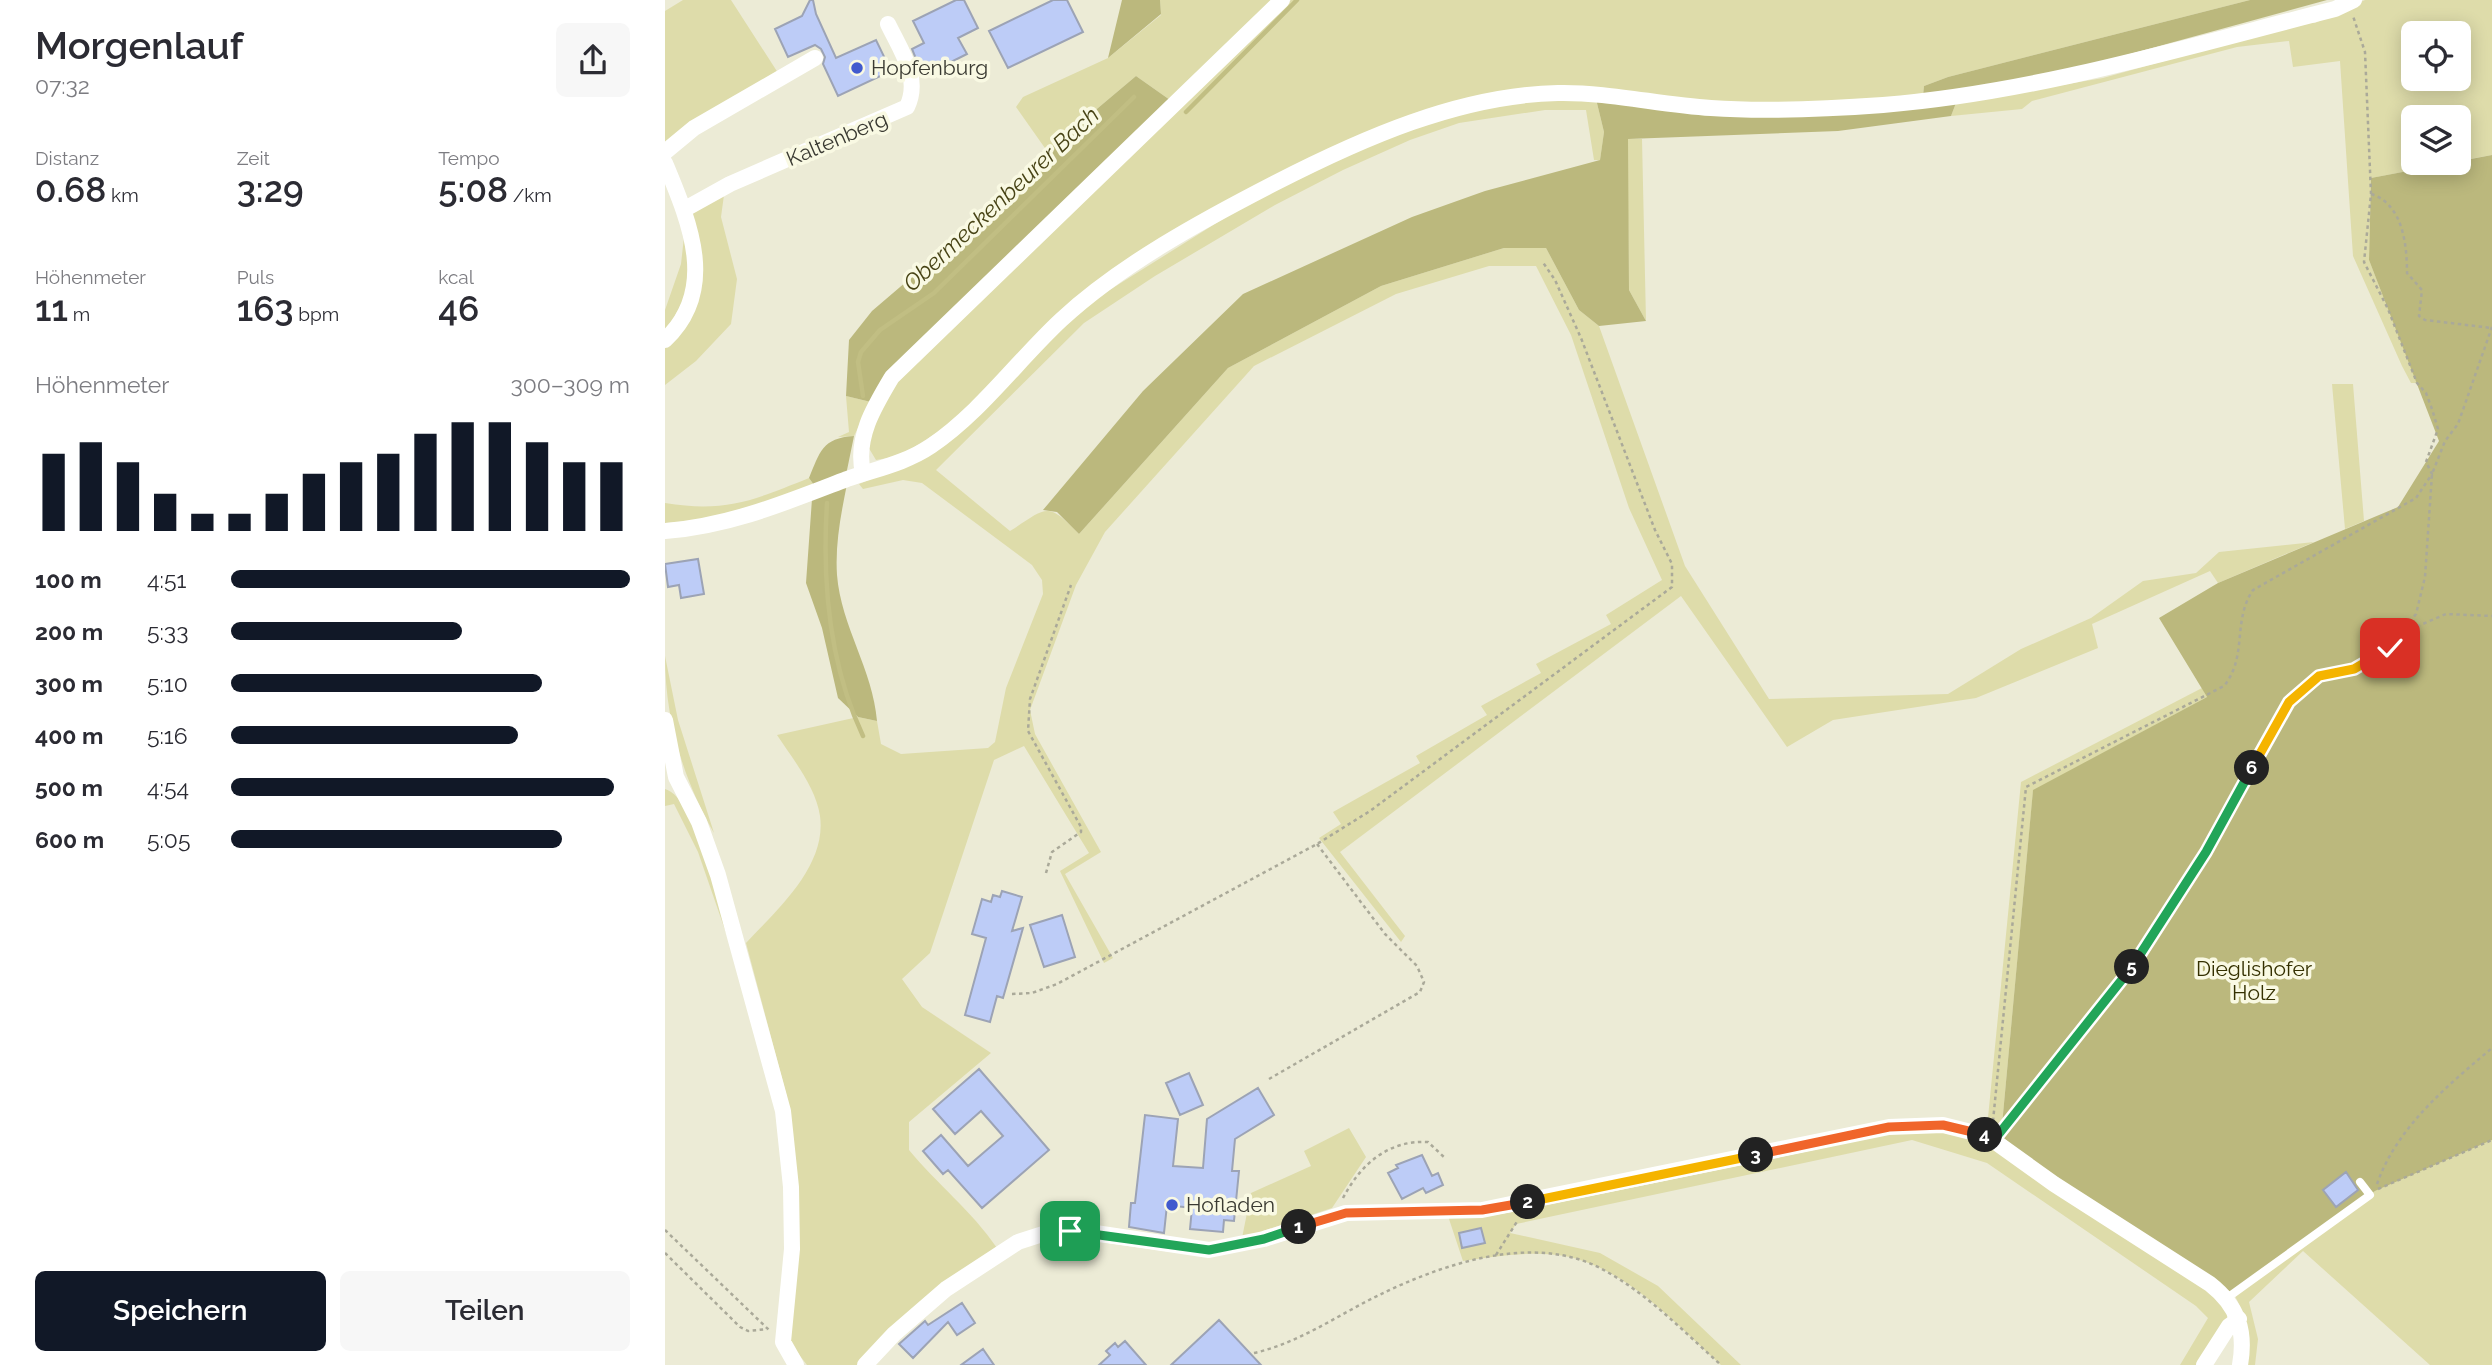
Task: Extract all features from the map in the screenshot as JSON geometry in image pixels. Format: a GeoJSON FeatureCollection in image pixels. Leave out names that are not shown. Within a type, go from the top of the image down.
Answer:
{"type":"FeatureCollection","features":[{"type":"Feature","properties":{"kind":"street"},"geometry":{"type":"LineString","coordinates":[[863,473],[859,453],[862,438],[892,377],[1282,0]]}},
{"type":"Feature","properties":{"kind":"street"},"geometry":{"type":"LineString","coordinates":[[665,530],[702,527],[742,518],[912,457],[951,432],[1063,319],[1105,285],[1187,233],[1278,181],[1366,141],[1466,106],[1520,96],[1560,93],[1717,108],[1878,105],[1952,98],[2102,71],[2351,2]]}},
{"type":"Feature","properties":{"kind":"street","name":"Kaltenberg"},"geometry":{"type":"LineString","coordinates":[[685,209],[730,184],[907,107],[913,94],[913,83],[888,24]]}},
{"type":"Feature","properties":{"kind":"street"},"geometry":{"type":"LineString","coordinates":[[665,152],[694,128],[815,58]]}},
{"type":"Feature","properties":{"kind":"street"},"geometry":{"type":"LineString","coordinates":[[665,163],[685,209],[696,258],[695,288],[683,320],[665,340]]}},
{"type":"Feature","properties":{"kind":"street"},"geometry":{"type":"LineString","coordinates":[[665,720],[671,778],[699,822],[718,875],[783,1111],[791,1187],[792,1249],[783,1342],[796,1365]]}},
{"type":"Feature","properties":{"kind":"street"},"geometry":{"type":"LineString","coordinates":[[865,1365],[924,1306],[1005,1249],[1028,1237],[1052,1231],[1082,1231],[1209,1250],[1264,1239],[1346,1213],[1482,1210],[1889,1127],[1943,1125],[1991,1138],[2227,1298],[2239,1319],[2243,1343],[2240,1365]]}},
{"type":"Feature","properties":{"kind":"street"},"geometry":{"type":"LineString","coordinates":[[2204,1365],[2229,1326],[2239,1319]]}},
{"type":"Feature","properties":{"kind":"lane"},"geometry":{"type":"LineString","coordinates":[[2227,1298],[2370,1195],[2360,1182]]}},
{"type":"Feature","properties":{"kind":"path"},"geometry":{"type":"LineString","coordinates":[[1991,1138],[2126,977],[2206,852],[2289,702],[2319,676],[2354,669],[2390,648],[2416,614],[2425,578],[2431,474],[2426,462],[2438,429],[2426,393],[2417,383],[2388,309],[2364,262],[2371,194],[2365,52],[2351,2]]}},
{"type":"Feature","properties":{"kind":"path"},"geometry":{"type":"LineString","coordinates":[[1991,1138],[1996,1115],[2026,788],[2224,686],[2235,672],[2244,603],[2253,590],[2416,498],[2431,474],[2445,441],[2458,424],[2492,328],[2425,320],[2419,316],[2422,290],[2407,273],[2407,249],[2396,213],[2371,194]]}},
{"type":"Feature","properties":{"kind":"path"},"geometry":{"type":"LineString","coordinates":[[1012,994],[1031,993],[1057,984],[1317,844],[1370,811],[1672,587],[1672,564],[1655,530],[1581,338],[1555,280],[1542,261]]}},
{"type":"Feature","properties":{"kind":"path"},"geometry":{"type":"LineString","coordinates":[[1046,873],[1052,852],[1081,832],[1081,827],[1028,731],[1030,699],[1071,585]]}},
{"type":"Feature","properties":{"kind":"path"},"geometry":{"type":"LineString","coordinates":[[2401,633],[2446,614],[2492,616]]}},
{"type":"Feature","properties":{"kind":"path"},"geometry":{"type":"LineString","coordinates":[[1269,1079],[1420,992],[1424,982],[1417,966],[1385,934],[1317,844]]}},
{"type":"Feature","properties":{"kind":"path"},"geometry":{"type":"LineString","coordinates":[[2492,1048],[2435,1096],[2385,1161],[2375,1191],[2492,1140]]}},
{"type":"Feature","properties":{"kind":"path"},"geometry":{"type":"LineString","coordinates":[[1346,1213],[1340,1203],[1351,1184],[1375,1156],[1412,1141],[1428,1142],[1445,1158]]}},
{"type":"Feature","properties":{"kind":"path"},"geometry":{"type":"LineString","coordinates":[[1495,1257],[1530,1202]]}},
{"type":"Feature","properties":{"kind":"path"},"geometry":{"type":"LineString","coordinates":[[665,1230],[783,1342]]}},
{"type":"Feature","properties":{"kind":"path"},"geometry":{"type":"LineString","coordinates":[[665,1253],[740,1327],[748,1331],[768,1329]]}},
{"type":"Feature","properties":{"kind":"path"},"geometry":{"type":"LineString","coordinates":[[1254,1353],[1279,1347],[1381,1294],[1431,1272],[1464,1261],[1549,1254],[1598,1267],[1667,1316],[1721,1365]]}},
{"type":"Feature","properties":{"kind":"shaded area"},"geometry":{"type":"Polygon","coordinates":[[[683,0],[731,0],[780,76],[665,152],[665,11],[683,0]]]}},
{"type":"Feature","properties":{"kind":"shaded area"},"geometry":{"type":"Polygon","coordinates":[[[1160,0],[1274,0],[1170,100],[1136,76],[1047,151],[1016,107],[1023,97],[1108,58],[1161,15],[1160,0]]]}},
{"type":"Feature","properties":{"kind":"shaded area"},"geometry":{"type":"Polygon","coordinates":[[[1291,0],[2250,0],[1948,77],[1924,86],[1923,96],[1783,103],[1692,101],[1554,86],[1338,146],[1075,302],[954,422],[900,456],[876,460],[867,445],[877,417],[899,379],[1291,0]]]}},
{"type":"Feature","properties":{"kind":"shaded area"},"geometry":{"type":"Polygon","coordinates":[[[2365,0],[2492,0],[2492,155],[2471,159],[2471,105],[2401,105],[2401,172],[2371,178],[2369,260],[2417,383],[2411,383],[2402,366],[2353,256],[2340,61],[2293,67],[2289,41],[2237,47],[2032,101],[2022,109],[1951,116],[1956,103],[2103,78],[2301,23],[2315,23],[2365,0]]]}},
{"type":"Feature","properties":{"kind":"shaded area"},"geometry":{"type":"Polygon","coordinates":[[[1596,99],[1604,132],[1600,160],[1594,160],[1586,110],[1545,110],[1459,123],[1410,140],[1275,205],[1155,276],[1084,323],[936,470],[1010,531],[1046,511],[1059,516],[1079,534],[1228,368],[1381,286],[1504,248],[1546,248],[1579,310],[1599,326],[1685,566],[1769,699],[1948,694],[2021,649],[2091,618],[2143,581],[2196,573],[2219,552],[2314,542],[2218,583],[2210,571],[2092,624],[2098,648],[1976,698],[1833,720],[1787,747],[1681,596],[1340,852],[1405,936],[1401,942],[1319,838],[1341,824],[1333,812],[1420,763],[1416,756],[1487,715],[1481,706],[1541,673],[1536,664],[1611,624],[1606,615],[1662,580],[1629,508],[1571,335],[1536,266],[1489,266],[1396,294],[1254,366],[1105,532],[1076,585],[1030,710],[1035,734],[1101,852],[1065,874],[1113,958],[1104,963],[1060,871],[1089,853],[1024,746],[994,760],[930,953],[902,979],[922,1007],[991,1053],[909,1122],[909,1150],[977,1222],[997,1248],[858,1365],[807,1365],[791,1344],[789,1327],[787,1097],[746,943],[797,886],[816,852],[820,834],[820,816],[814,794],[777,735],[858,717],[877,721],[881,744],[901,754],[988,748],[995,742],[1006,688],[1043,594],[1042,580],[1032,565],[922,483],[903,480],[863,489],[859,484],[921,459],[1062,327],[1100,296],[1242,207],[1375,142],[1444,117],[1525,100],[1596,99]]]}},
{"type":"Feature","properties":{"kind":"shaded area"},"geometry":{"type":"Polygon","coordinates":[[[1627,139],[1642,139],[1646,321],[1629,290],[1627,139]]]}},
{"type":"Feature","properties":{"kind":"shaded area"},"geometry":{"type":"Polygon","coordinates":[[[724,195],[721,217],[737,279],[731,324],[696,361],[665,385],[665,346],[692,313],[689,207],[724,195]]]}},
{"type":"Feature","properties":{"kind":"shaded area"},"geometry":{"type":"Polygon","coordinates":[[[685,228],[691,285],[665,335],[665,310],[681,264],[685,228]]]}},
{"type":"Feature","properties":{"kind":"shaded area"},"geometry":{"type":"Polygon","coordinates":[[[2332,384],[2353,384],[2364,521],[2345,529],[2332,384]]]}},
{"type":"Feature","properties":{"kind":"shaded area"},"geometry":{"type":"Polygon","coordinates":[[[846,396],[871,402],[854,436],[838,437],[849,432],[846,396]]]}},
{"type":"Feature","properties":{"kind":"shaded area"},"geometry":{"type":"Polygon","coordinates":[[[809,478],[814,485],[759,505],[704,519],[665,523],[665,503],[705,506],[739,503],[809,478]]]}},
{"type":"Feature","properties":{"kind":"shaded area"},"geometry":{"type":"Polygon","coordinates":[[[665,656],[678,720],[714,833],[693,791],[678,748],[668,703],[665,656]]]}},
{"type":"Feature","properties":{"kind":"shaded area"},"geometry":{"type":"Polygon","coordinates":[[[2202,688],[2207,697],[2033,791],[2001,1136],[1987,1128],[2021,782],[2202,688]]]}},
{"type":"Feature","properties":{"kind":"shaded area"},"geometry":{"type":"Polygon","coordinates":[[[665,789],[677,797],[699,836],[733,953],[698,852],[674,804],[665,806],[665,789]]]}},
{"type":"Feature","properties":{"kind":"shaded area"},"geometry":{"type":"Polygon","coordinates":[[[1349,1128],[1366,1157],[1332,1208],[1242,1238],[1251,1193],[1311,1166],[1304,1151],[1349,1128]]]}},
{"type":"Feature","properties":{"kind":"shaded area"},"geometry":{"type":"Polygon","coordinates":[[[1924,1128],[1986,1141],[2213,1292],[2227,1307],[2227,1320],[2198,1365],[2180,1365],[2208,1318],[2196,1306],[1987,1163],[1912,1140],[1516,1224],[1510,1233],[1600,1253],[1658,1286],[1741,1365],[1721,1365],[1670,1317],[1632,1287],[1592,1264],[1570,1257],[1543,1254],[1517,1254],[1463,1261],[1448,1216],[1898,1130],[1924,1128]]]}},
{"type":"Feature","properties":{"kind":"shaded area"},"geometry":{"type":"Polygon","coordinates":[[[2492,1140],[2492,1365],[2430,1365],[2303,1251],[2249,1302],[2258,1339],[2255,1365],[2244,1365],[2240,1306],[2234,1294],[2375,1191],[2492,1140]]]}},
{"type":"Feature","properties":{"kind":"green space"},"geometry":{"type":"Polygon","coordinates":[[[1122,0],[1160,0],[1161,14],[1108,58],[1122,0]]]}},
{"type":"Feature","properties":{"kind":"green space"},"geometry":{"type":"Polygon","coordinates":[[[2250,0],[2327,0],[2068,71],[1923,96],[1924,86],[1948,77],[2250,0]]]}},
{"type":"Feature","properties":{"kind":"green space"},"geometry":{"type":"Polygon","coordinates":[[[1136,76],[1170,100],[871,402],[846,396],[849,340],[872,311],[941,252],[1047,151],[1136,76]]]}},
{"type":"Feature","properties":{"kind":"green space"},"geometry":{"type":"Polygon","coordinates":[[[1596,99],[1688,109],[1956,103],[1951,116],[1838,131],[1628,139],[1629,290],[1646,321],[1599,326],[1579,310],[1546,248],[1504,248],[1381,286],[1228,368],[1079,534],[1057,512],[1043,510],[1143,391],[1243,294],[1412,217],[1485,191],[1600,160],[1604,132],[1596,99]]]}},
{"type":"Feature","properties":{"kind":"green space","name":"Dieglishofer Holz"},"geometry":{"type":"Polygon","coordinates":[[[2492,155],[2492,1140],[2375,1191],[2234,1294],[2086,1199],[2001,1136],[2033,790],[2207,697],[2159,618],[2218,583],[2398,507],[2439,441],[2369,260],[2371,178],[2401,172],[2401,175],[2471,175],[2471,159],[2492,155]]]}},
{"type":"Feature","properties":{"kind":"green space"},"geometry":{"type":"Polygon","coordinates":[[[854,436],[846,475],[814,485],[809,478],[824,448],[835,440],[854,436]]]}},
{"type":"Feature","properties":{"kind":"green space"},"geometry":{"type":"Polygon","coordinates":[[[847,484],[838,540],[837,575],[844,612],[870,684],[877,721],[858,717],[838,698],[822,628],[806,583],[812,499],[847,484]]]}},
{"type":"Feature","properties":{"kind":"building"},"geometry":{"type":"Polygon","coordinates":[[[810,0],[813,0],[816,14],[836,58],[876,40],[891,71],[838,96],[823,64],[825,57],[821,49],[815,45],[788,57],[775,29],[802,16],[810,0]]]}},
{"type":"Feature","properties":{"kind":"building"},"geometry":{"type":"Polygon","coordinates":[[[956,0],[964,0],[978,28],[958,38],[967,54],[923,76],[912,49],[924,43],[913,21],[956,0]]]}},
{"type":"Feature","properties":{"kind":"building"},"geometry":{"type":"Polygon","coordinates":[[[1053,0],[1067,0],[1083,32],[1008,68],[989,31],[1053,0]]]}},
{"type":"Feature","properties":{"kind":"building"},"geometry":{"type":"Polygon","coordinates":[[[698,559],[704,594],[681,598],[679,585],[668,587],[665,564],[698,559]]]}},
{"type":"Feature","properties":{"kind":"building"},"geometry":{"type":"Polygon","coordinates":[[[1002,891],[1022,897],[1012,931],[1023,928],[1003,998],[997,996],[990,1022],[965,1015],[986,938],[972,934],[982,899],[991,902],[993,895],[1000,897],[1002,891]]]}},
{"type":"Feature","properties":{"kind":"building"},"geometry":{"type":"Polygon","coordinates":[[[1062,915],[1075,957],[1044,967],[1030,925],[1062,915]]]}},
{"type":"Feature","properties":{"kind":"building"},"geometry":{"type":"Polygon","coordinates":[[[979,1069],[1049,1150],[982,1208],[948,1170],[943,1174],[923,1151],[941,1135],[968,1166],[1003,1136],[981,1111],[955,1134],[933,1109],[979,1069]]]}},
{"type":"Feature","properties":{"kind":"building"},"geometry":{"type":"Polygon","coordinates":[[[1189,1073],[1203,1105],[1180,1115],[1166,1083],[1189,1073]]]}},
{"type":"Feature","properties":{"kind":"building"},"geometry":{"type":"Polygon","coordinates":[[[1258,1088],[1274,1115],[1235,1139],[1232,1171],[1239,1171],[1234,1221],[1224,1220],[1223,1232],[1190,1229],[1192,1208],[1167,1205],[1164,1233],[1129,1227],[1131,1203],[1135,1203],[1145,1115],[1178,1119],[1173,1166],[1203,1168],[1207,1119],[1258,1088]]]}},
{"type":"Feature","properties":{"kind":"building"},"geometry":{"type":"Polygon","coordinates":[[[1422,1155],[1432,1176],[1438,1173],[1443,1185],[1426,1193],[1423,1188],[1402,1199],[1388,1173],[1398,1168],[1396,1165],[1422,1155]]]}},
{"type":"Feature","properties":{"kind":"building"},"geometry":{"type":"Polygon","coordinates":[[[2346,1172],[2358,1190],[2336,1207],[2323,1190],[2346,1172]]]}},
{"type":"Feature","properties":{"kind":"building"},"geometry":{"type":"Polygon","coordinates":[[[1481,1228],[1485,1243],[1462,1248],[1459,1233],[1481,1228]]]}},
{"type":"Feature","properties":{"kind":"building"},"geometry":{"type":"Polygon","coordinates":[[[962,1303],[975,1323],[957,1335],[948,1322],[913,1358],[899,1344],[925,1321],[928,1325],[962,1303]]]}},
{"type":"Feature","properties":{"kind":"building"},"geometry":{"type":"Polygon","coordinates":[[[1219,1320],[1261,1365],[1171,1365],[1219,1320]]]}},
{"type":"Feature","properties":{"kind":"building"},"geometry":{"type":"Polygon","coordinates":[[[1125,1341],[1146,1365],[1099,1365],[1110,1355],[1106,1351],[1115,1343],[1118,1347],[1125,1341]]]}},
{"type":"Feature","properties":{"kind":"building"},"geometry":{"type":"Polygon","coordinates":[[[983,1349],[994,1365],[961,1365],[983,1349]]]}},
{"type":"Feature","properties":{"kind":"waterway","name":"Obermeckenbeurer Bach"},"geometry":{"type":"LineString","coordinates":[[1186,112],[1297,0]]}},
{"type":"Feature","properties":{"kind":"waterway","name":"Obermeckenbeurer Bach"},"geometry":{"type":"LineString","coordinates":[[863,396],[858,362],[861,352],[880,330],[934,293],[1134,97]]}},
{"type":"Feature","properties":{"kind":"waterway","name":"Obermeckenbeurer Bach"},"geometry":{"type":"LineString","coordinates":[[827,503],[826,562],[830,622],[842,680],[863,736]]}},
{"type":"Feature","properties":{"kind":"place","name":"Hopfenburg"},"geometry":{"type":"Point","coordinates":[857,68]}},
{"type":"Feature","properties":{"kind":"place","name":"Hofladen"},"geometry":{"type":"Point","coordinates":[1172,1205]}},
{"type":"Feature","properties":{"kind":"route"},"geometry":{"type":"LineString","coordinates":[[1070,1231],[1178,1243],[1209,1250],[1264,1239],[1346,1213],[1386,1210],[1482,1210],[1889,1127],[1943,1125],[1994,1140],[2126,977],[2206,852],[2289,702],[2319,676],[2354,669],[2390,648]]}}]}
